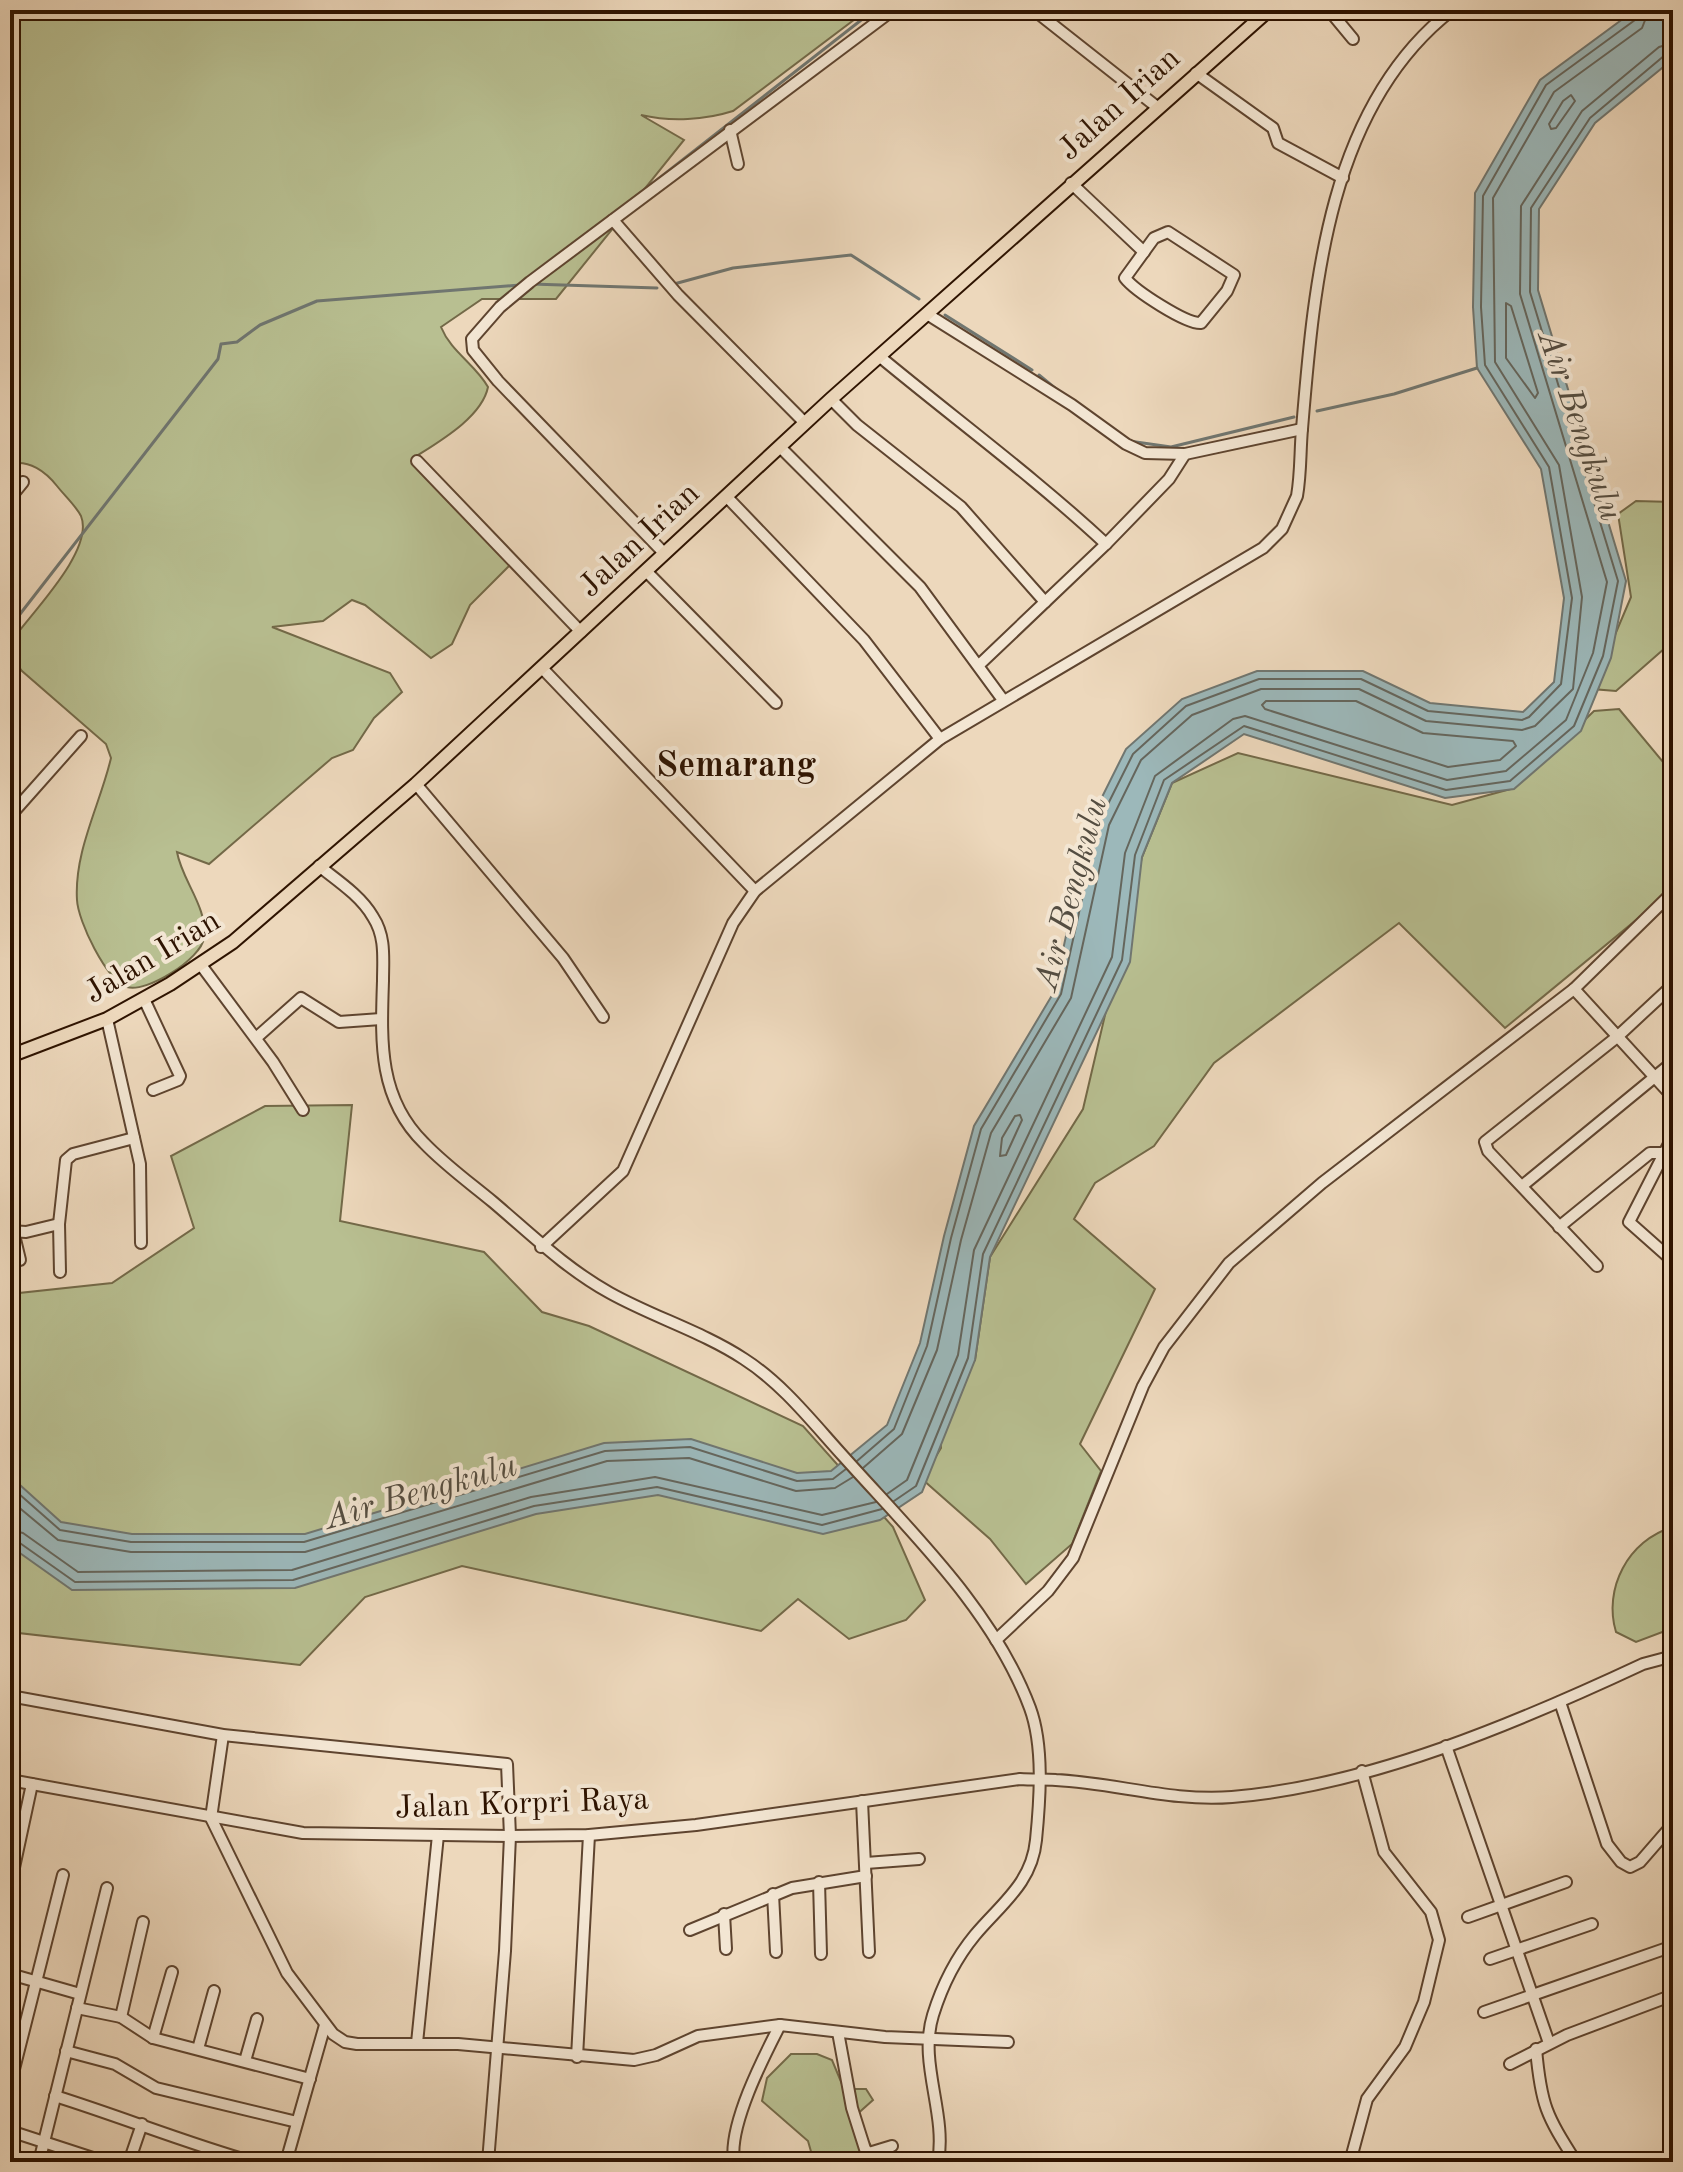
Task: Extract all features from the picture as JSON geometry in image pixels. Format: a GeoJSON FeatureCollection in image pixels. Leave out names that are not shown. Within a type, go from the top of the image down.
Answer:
{"type":"FeatureCollection","features":[{"type":"Feature","properties":{"kind":"main road","name":"Jalan Irian"},"geometry":{"type":"LineString","coordinates":[[10,1056],[107,1019],[201,965],[416,784],[831,399],[1269,10]]}},
{"type":"Feature","properties":{"kind":"street"},"geometry":{"type":"LineString","coordinates":[[664,553],[525,411],[473,350],[472,339],[480,327],[526,285],[893,10]]}},
{"type":"Feature","properties":{"kind":"street"},"geometry":{"type":"LineString","coordinates":[[1034,10],[1157,107]]}},
{"type":"Feature","properties":{"kind":"street"},"geometry":{"type":"LineString","coordinates":[[1329,10],[1353,39]]}},
{"type":"Feature","properties":{"kind":"street"},"geometry":{"type":"LineString","coordinates":[[541,1247],[623,1171],[733,923],[755,891],[940,739],[1273,541],[1292,514],[1297,496],[1319,275],[1343,178],[1360,129],[1381,87],[1409,50],[1452,10]]}},
{"type":"Feature","properties":{"kind":"street"},"geometry":{"type":"LineString","coordinates":[[1196,73],[1271,127],[1278,143],[1343,178]]}},
{"type":"Feature","properties":{"kind":"street"},"geometry":{"type":"LineString","coordinates":[[730,130],[738,164]]}},
{"type":"Feature","properties":{"kind":"street"},"geometry":{"type":"LineString","coordinates":[[1071,183],[1144,252]]}},
{"type":"Feature","properties":{"kind":"street"},"geometry":{"type":"LineString","coordinates":[[613,220],[678,295],[805,423]]}},
{"type":"Feature","properties":{"kind":"street"},"geometry":{"type":"LineString","coordinates":[[1168,232],[1231,272],[1233,280],[1203,321],[1194,324],[1126,279],[1144,252],[1158,235],[1168,232]]}},
{"type":"Feature","properties":{"kind":"street"},"geometry":{"type":"LineString","coordinates":[[927,314],[1072,405],[1126,444],[1145,453],[1185,454],[1302,429]]}},
{"type":"Feature","properties":{"kind":"street"},"geometry":{"type":"LineString","coordinates":[[879,356],[979,439],[1030,475],[1106,544]]}},
{"type":"Feature","properties":{"kind":"street"},"geometry":{"type":"LineString","coordinates":[[831,399],[857,425],[961,507],[1045,602]]}},
{"type":"Feature","properties":{"kind":"street"},"geometry":{"type":"LineString","coordinates":[[780,447],[920,587],[980,664],[1003,700]]}},
{"type":"Feature","properties":{"kind":"street"},"geometry":{"type":"LineString","coordinates":[[980,664],[1106,544],[1169,479],[1185,454]]}},
{"type":"Feature","properties":{"kind":"street"},"geometry":{"type":"LineString","coordinates":[[417,461],[581,632]]}},
{"type":"Feature","properties":{"kind":"street"},"geometry":{"type":"LineString","coordinates":[[10,498],[23,482]]}},
{"type":"Feature","properties":{"kind":"street"},"geometry":{"type":"LineString","coordinates":[[726,496],[864,640],[940,739]]}},
{"type":"Feature","properties":{"kind":"street"},"geometry":{"type":"LineString","coordinates":[[646,571],[776,703]]}},
{"type":"Feature","properties":{"kind":"street"},"geometry":{"type":"LineString","coordinates":[[542,668],[755,891]]}},
{"type":"Feature","properties":{"kind":"street"},"geometry":{"type":"LineString","coordinates":[[10,816],[81,736]]}},
{"type":"Feature","properties":{"kind":"street"},"geometry":{"type":"LineString","coordinates":[[416,784],[563,958],[603,1017]]}},
{"type":"Feature","properties":{"kind":"street"},"geometry":{"type":"LineString","coordinates":[[319,866],[362,902],[377,924],[384,954],[381,1019],[383,1065],[390,1091],[406,1124],[423,1143],[541,1247],[609,1293],[743,1358],[794,1402],[900,1519],[996,1640],[1034,1719],[1038,1781],[1037,1837],[1031,1867],[1015,1893],[978,1932],[956,1963],[934,2013],[928,2040],[941,2127],[938,2162]]}},
{"type":"Feature","properties":{"kind":"street"},"geometry":{"type":"LineString","coordinates":[[996,1640],[1048,1591],[1073,1558],[1143,1386],[1172,1337],[1229,1263],[1322,1183],[1574,989],[1673,892]]}},
{"type":"Feature","properties":{"kind":"street"},"geometry":{"type":"LineString","coordinates":[[201,965],[256,1038],[303,1110]]}},
{"type":"Feature","properties":{"kind":"street"},"geometry":{"type":"LineString","coordinates":[[1597,1266],[1488,1151],[1486,1141],[1617,1037],[1673,985]]}},
{"type":"Feature","properties":{"kind":"street"},"geometry":{"type":"LineString","coordinates":[[1574,989],[1673,1097]]}},
{"type":"Feature","properties":{"kind":"street"},"geometry":{"type":"LineString","coordinates":[[256,1038],[301,998],[339,1022],[381,1019]]}},
{"type":"Feature","properties":{"kind":"street"},"geometry":{"type":"LineString","coordinates":[[144,999],[180,1076],[153,1090]]}},
{"type":"Feature","properties":{"kind":"street"},"geometry":{"type":"LineString","coordinates":[[107,1019],[140,1164],[141,1243]]}},
{"type":"Feature","properties":{"kind":"street"},"geometry":{"type":"LineString","coordinates":[[1522,1186],[1673,1062]]}},
{"type":"Feature","properties":{"kind":"street"},"geometry":{"type":"LineString","coordinates":[[1671,1255],[1629,1222],[1673,1136]]}},
{"type":"Feature","properties":{"kind":"street"},"geometry":{"type":"LineString","coordinates":[[60,1272],[59,1224],[64,1165],[69,1157],[134,1138]]}},
{"type":"Feature","properties":{"kind":"street"},"geometry":{"type":"LineString","coordinates":[[1559,1227],[1650,1153],[1664,1153]]}},
{"type":"Feature","properties":{"kind":"street"},"geometry":{"type":"LineString","coordinates":[[20,1260],[11,1231],[26,1232],[59,1224]]}},
{"type":"Feature","properties":{"kind":"street","name":"Jalan Korpri Raya"},"geometry":{"type":"LineString","coordinates":[[10,1780],[303,1833],[438,1835],[589,1835],[696,1825],[1004,1780],[1055,1780],[1188,1798],[1230,1797],[1278,1792],[1446,1746],[1560,1702],[1643,1664],[1673,1656]]}},
{"type":"Feature","properties":{"kind":"street"},"geometry":{"type":"LineString","coordinates":[[10,1696],[223,1735],[504,1763],[509,1768],[510,1836],[499,2047],[488,2162]]}},
{"type":"Feature","properties":{"kind":"street"},"geometry":{"type":"LineString","coordinates":[[1560,1702],[1607,1844],[1621,1862],[1630,1867],[1640,1862],[1673,1824]]}},
{"type":"Feature","properties":{"kind":"street"},"geometry":{"type":"LineString","coordinates":[[223,1735],[211,1818],[287,1973],[325,2025],[347,2043],[499,2047],[577,2057],[643,2059],[684,2039],[780,2025],[928,2040],[1008,2042]]}},
{"type":"Feature","properties":{"kind":"street"},"geometry":{"type":"LineString","coordinates":[[1446,1746],[1549,2043]]}},
{"type":"Feature","properties":{"kind":"street"},"geometry":{"type":"LineString","coordinates":[[1350,2162],[1367,2099],[1405,2047],[1424,2002],[1439,1940],[1431,1912],[1382,1848],[1362,1771]]}},
{"type":"Feature","properties":{"kind":"street"},"geometry":{"type":"LineString","coordinates":[[10,1886],[32,1784]]}},
{"type":"Feature","properties":{"kind":"street"},"geometry":{"type":"LineString","coordinates":[[862,1801],[869,1952]]}},
{"type":"Feature","properties":{"kind":"street"},"geometry":{"type":"LineString","coordinates":[[417,2043],[438,1835]]}},
{"type":"Feature","properties":{"kind":"street"},"geometry":{"type":"LineString","coordinates":[[577,2057],[589,1835]]}},
{"type":"Feature","properties":{"kind":"street"},"geometry":{"type":"LineString","coordinates":[[866,1863],[919,1859]]}},
{"type":"Feature","properties":{"kind":"street"},"geometry":{"type":"LineString","coordinates":[[10,2085],[63,1875]]}},
{"type":"Feature","properties":{"kind":"street"},"geometry":{"type":"LineString","coordinates":[[690,1930],[773,1894],[819,1882],[866,1876]]}},
{"type":"Feature","properties":{"kind":"street"},"geometry":{"type":"LineString","coordinates":[[819,1882],[821,1954]]}},
{"type":"Feature","properties":{"kind":"street"},"geometry":{"type":"LineString","coordinates":[[1468,1917],[1566,1882]]}},
{"type":"Feature","properties":{"kind":"street"},"geometry":{"type":"LineString","coordinates":[[39,2162],[107,1888]]}},
{"type":"Feature","properties":{"kind":"street"},"geometry":{"type":"LineString","coordinates":[[773,1894],[776,1952]]}},
{"type":"Feature","properties":{"kind":"street"},"geometry":{"type":"LineString","coordinates":[[724,1914],[726,1949]]}},
{"type":"Feature","properties":{"kind":"street"},"geometry":{"type":"LineString","coordinates":[[121,2017],[143,1922]]}},
{"type":"Feature","properties":{"kind":"street"},"geometry":{"type":"LineString","coordinates":[[1490,1959],[1592,1924]]}},
{"type":"Feature","properties":{"kind":"street"},"geometry":{"type":"LineString","coordinates":[[1484,2012],[1672,1949]]}},
{"type":"Feature","properties":{"kind":"street"},"geometry":{"type":"LineString","coordinates":[[153,2038],[172,1972]]}},
{"type":"Feature","properties":{"kind":"street"},"geometry":{"type":"LineString","coordinates":[[10,1974],[80,1994]]}},
{"type":"Feature","properties":{"kind":"street"},"geometry":{"type":"LineString","coordinates":[[198,2049],[214,1991]]}},
{"type":"Feature","properties":{"kind":"street"},"geometry":{"type":"LineString","coordinates":[[1510,2064],[1549,2043],[1673,1995]]}},
{"type":"Feature","properties":{"kind":"street"},"geometry":{"type":"LineString","coordinates":[[77,2008],[121,2017],[153,2038],[310,2079]]}},
{"type":"Feature","properties":{"kind":"street"},"geometry":{"type":"LineString","coordinates":[[245,2061],[257,2019]]}},
{"type":"Feature","properties":{"kind":"street"},"geometry":{"type":"LineString","coordinates":[[286,2162],[325,2025]]}},
{"type":"Feature","properties":{"kind":"street"},"geometry":{"type":"LineString","coordinates":[[734,2162],[736,2134],[756,2075],[780,2025]]}},
{"type":"Feature","properties":{"kind":"street"},"geometry":{"type":"LineString","coordinates":[[838,2032],[852,2108],[865,2149],[869,2153],[892,2146]]}},
{"type":"Feature","properties":{"kind":"street"},"geometry":{"type":"LineString","coordinates":[[1536,2049],[1545,2110],[1576,2162]]}},
{"type":"Feature","properties":{"kind":"street"},"geometry":{"type":"LineString","coordinates":[[66,2051],[115,2064],[147,2085],[297,2122]]}},
{"type":"Feature","properties":{"kind":"street"},"geometry":{"type":"LineString","coordinates":[[55,2096],[142,2124],[191,2144],[253,2162]]}},
{"type":"Feature","properties":{"kind":"street"},"geometry":{"type":"LineString","coordinates":[[129,2162],[142,2124]]}},
{"type":"Feature","properties":{"kind":"street"},"geometry":{"type":"LineString","coordinates":[[10,2131],[105,2162]]}},
{"type":"Feature","properties":{"kind":"green space"},"geometry":{"type":"Polygon","coordinates":[[[10,10],[867,10],[733,111],[688,119],[641,115],[684,140],[556,299],[482,299],[441,327],[451,344],[488,387],[478,408],[469,418],[415,457],[412,464],[512,563],[470,605],[452,644],[431,658],[365,605],[352,600],[323,621],[272,627],[390,673],[402,692],[374,718],[353,750],[332,758],[209,864],[177,852],[199,905],[204,938],[194,955],[172,973],[136,987],[127,987],[119,982],[102,962],[88,935],[77,900],[84,846],[111,758],[106,744],[22,671],[10,655],[10,643],[70,564],[83,530],[79,512],[48,476],[24,463],[10,464],[10,10]]]}},
{"type":"Feature","properties":{"kind":"green space"},"geometry":{"type":"Polygon","coordinates":[[[1636,501],[1673,502],[1673,641],[1616,691],[1592,689],[1631,597],[1618,514],[1636,501]]]}},
{"type":"Feature","properties":{"kind":"green space"},"geometry":{"type":"Polygon","coordinates":[[[1619,709],[1673,774],[1673,880],[1664,897],[1505,1028],[1399,923],[1214,1063],[1154,1146],[1095,1183],[1074,1219],[1155,1289],[1080,1444],[1101,1471],[1072,1544],[1026,1584],[990,1539],[922,1479],[941,1448],[938,1403],[975,1360],[990,1257],[1083,1109],[1142,857],[1172,783],[1238,753],[1452,805],[1514,788],[1594,711],[1619,709]]]}},
{"type":"Feature","properties":{"kind":"green space"},"geometry":{"type":"Polygon","coordinates":[[[352,1105],[340,1221],[484,1252],[542,1312],[589,1326],[803,1426],[893,1527],[925,1600],[906,1620],[849,1639],[798,1599],[761,1631],[462,1566],[365,1597],[300,1665],[10,1632],[10,1294],[112,1283],[194,1228],[171,1156],[265,1106],[352,1105]]]}},
{"type":"Feature","properties":{"kind":"green space"},"geometry":{"type":"Polygon","coordinates":[[[1673,1527],[1673,1628],[1636,1642],[1616,1632],[1613,1599],[1616,1583],[1623,1568],[1643,1543],[1673,1527]]]}},
{"type":"Feature","properties":{"kind":"green space"},"geometry":{"type":"Polygon","coordinates":[[[791,2054],[817,2054],[832,2060],[844,2089],[866,2089],[873,2100],[854,2117],[874,2151],[897,2162],[814,2162],[808,2141],[762,2101],[767,2078],[791,2054]]]}},
{"type":"Feature","properties":{"kind":"water","name":"Air Bengkulu"},"geometry":{"type":"Polygon","coordinates":[[[1635,10],[1673,10],[1673,59],[1595,123],[1539,209],[1538,290],[1626,581],[1611,658],[1581,731],[1514,789],[1445,798],[1244,734],[1172,783],[1142,857],[1130,962],[990,1257],[975,1360],[922,1492],[880,1520],[823,1534],[658,1495],[536,1514],[295,1588],[72,1590],[10,1546],[10,1476],[61,1522],[132,1534],[305,1534],[604,1443],[691,1439],[797,1473],[831,1471],[887,1425],[920,1343],[944,1236],[974,1126],[1054,992],[1091,819],[1126,749],[1182,699],[1257,671],[1363,671],[1430,703],[1523,712],[1554,682],[1564,598],[1541,469],[1477,368],[1473,307],[1475,193],[1540,80],[1635,10]]]}},
{"type":"Feature","properties":{"kind":"waterway"},"geometry":{"type":"LineString","coordinates":[[625,205],[874,10]]}},
{"type":"Feature","properties":{"kind":"waterway"},"geometry":{"type":"LineString","coordinates":[[674,284],[733,268],[851,255],[919,299]]}},
{"type":"Feature","properties":{"kind":"waterway"},"geometry":{"type":"LineString","coordinates":[[531,284],[657,288]]}},
{"type":"Feature","properties":{"kind":"waterway"},"geometry":{"type":"LineString","coordinates":[[10,627],[218,359],[221,344],[237,342],[260,325],[317,301],[520,285]]}},
{"type":"Feature","properties":{"kind":"waterway"},"geometry":{"type":"LineString","coordinates":[[945,315],[1032,370]]}},
{"type":"Feature","properties":{"kind":"waterway"},"geometry":{"type":"LineString","coordinates":[[1317,411],[1394,394],[1477,368]]}},
{"type":"Feature","properties":{"kind":"waterway"},"geometry":{"type":"LineString","coordinates":[[1039,375],[1061,393]]}},
{"type":"Feature","properties":{"kind":"waterway"},"geometry":{"type":"LineString","coordinates":[[1129,441],[1171,447],[1294,417]]}},
{"type":"Feature","properties":{"kind":"district","name":"Semarang"},"geometry":{"type":"Point","coordinates":[736,767]}}]}
